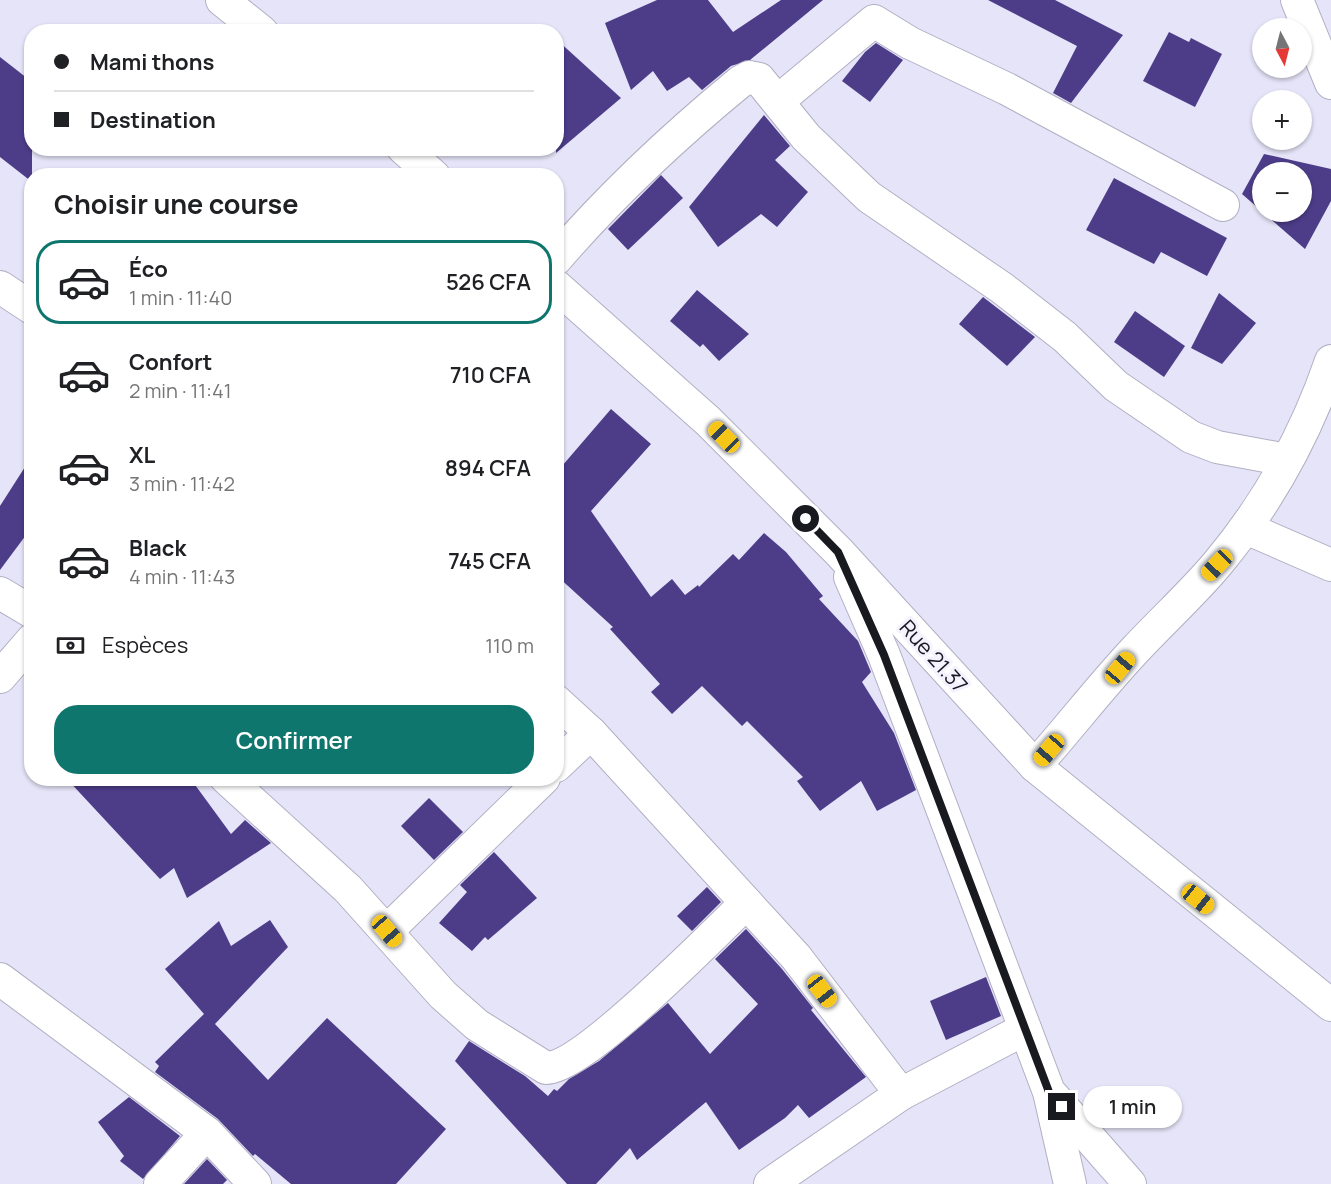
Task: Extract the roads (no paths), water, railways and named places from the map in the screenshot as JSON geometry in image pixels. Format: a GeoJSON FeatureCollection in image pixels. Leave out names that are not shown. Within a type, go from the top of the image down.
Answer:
{"type":"FeatureCollection","features":[{"type":"Feature","properties":{"kind":"street"},"geometry":{"type":"LineString","coordinates":[[222,0],[257,18]]}},
{"type":"Feature","properties":{"kind":"street"},"geometry":{"type":"LineString","coordinates":[[1297,0],[1331,82]]}},
{"type":"Feature","properties":{"kind":"street"},"geometry":{"type":"LineString","coordinates":[[778,101],[874,21],[910,43],[1092,133],[1190,189],[1223,205]]}},
{"type":"Feature","properties":{"kind":"street"},"geometry":{"type":"LineString","coordinates":[[564,250],[599,209],[655,154],[740,82],[749,77],[759,79],[806,137],[869,197],[1002,288],[1065,337],[1116,387],[1191,437],[1217,447],[1287,460]]}},
{"type":"Feature","properties":{"kind":"street"},"geometry":{"type":"LineString","coordinates":[[412,156],[425,168]]}},
{"type":"Feature","properties":{"kind":"street"},"geometry":{"type":"LineString","coordinates":[[0,287],[24,303]]}},
{"type":"Feature","properties":{"kind":"street","name":"Rue 21.37"},"geometry":{"type":"LineString","coordinates":[[564,293],[708,421],[838,552],[1035,766],[1331,1005]]}},
{"type":"Feature","properties":{"kind":"street"},"geometry":{"type":"LineString","coordinates":[[1035,766],[1134,651],[1217,565],[1246,528],[1324,405],[1331,361]]}},
{"type":"Feature","properties":{"kind":"street"},"geometry":{"type":"LineString","coordinates":[[1246,528],[1331,565]]}},
{"type":"Feature","properties":{"kind":"street"},"geometry":{"type":"LineString","coordinates":[[838,552],[884,655],[1049,1092],[1070,1184]]}},
{"type":"Feature","properties":{"kind":"street"},"geometry":{"type":"LineString","coordinates":[[0,592],[24,607]]}},
{"type":"Feature","properties":{"kind":"street"},"geometry":{"type":"LineString","coordinates":[[0,678],[24,650]]}},
{"type":"Feature","properties":{"kind":"street"},"geometry":{"type":"LineString","coordinates":[[564,708],[591,733],[796,957],[901,1094]]}},
{"type":"Feature","properties":{"kind":"street"},"geometry":{"type":"LineString","coordinates":[[564,758],[591,733]]}},
{"type":"Feature","properties":{"kind":"street"},"geometry":{"type":"LineString","coordinates":[[235,786],[348,889],[443,994],[477,1025],[538,1066],[552,1068],[580,1053],[647,997],[746,903]]}},
{"type":"Feature","properties":{"kind":"street"},"geometry":{"type":"LineString","coordinates":[[387,931],[536,786]]}},
{"type":"Feature","properties":{"kind":"street"},"geometry":{"type":"LineString","coordinates":[[0,979],[207,1133],[255,1184]]}},
{"type":"Feature","properties":{"kind":"street"},"geometry":{"type":"LineString","coordinates":[[770,1184],[901,1094],[1025,1029]]}},
{"type":"Feature","properties":{"kind":"street"},"geometry":{"type":"LineString","coordinates":[[1049,1092],[1130,1184]]}},
{"type":"Feature","properties":{"kind":"street"},"geometry":{"type":"LineString","coordinates":[[160,1184],[207,1133]]}}]}
